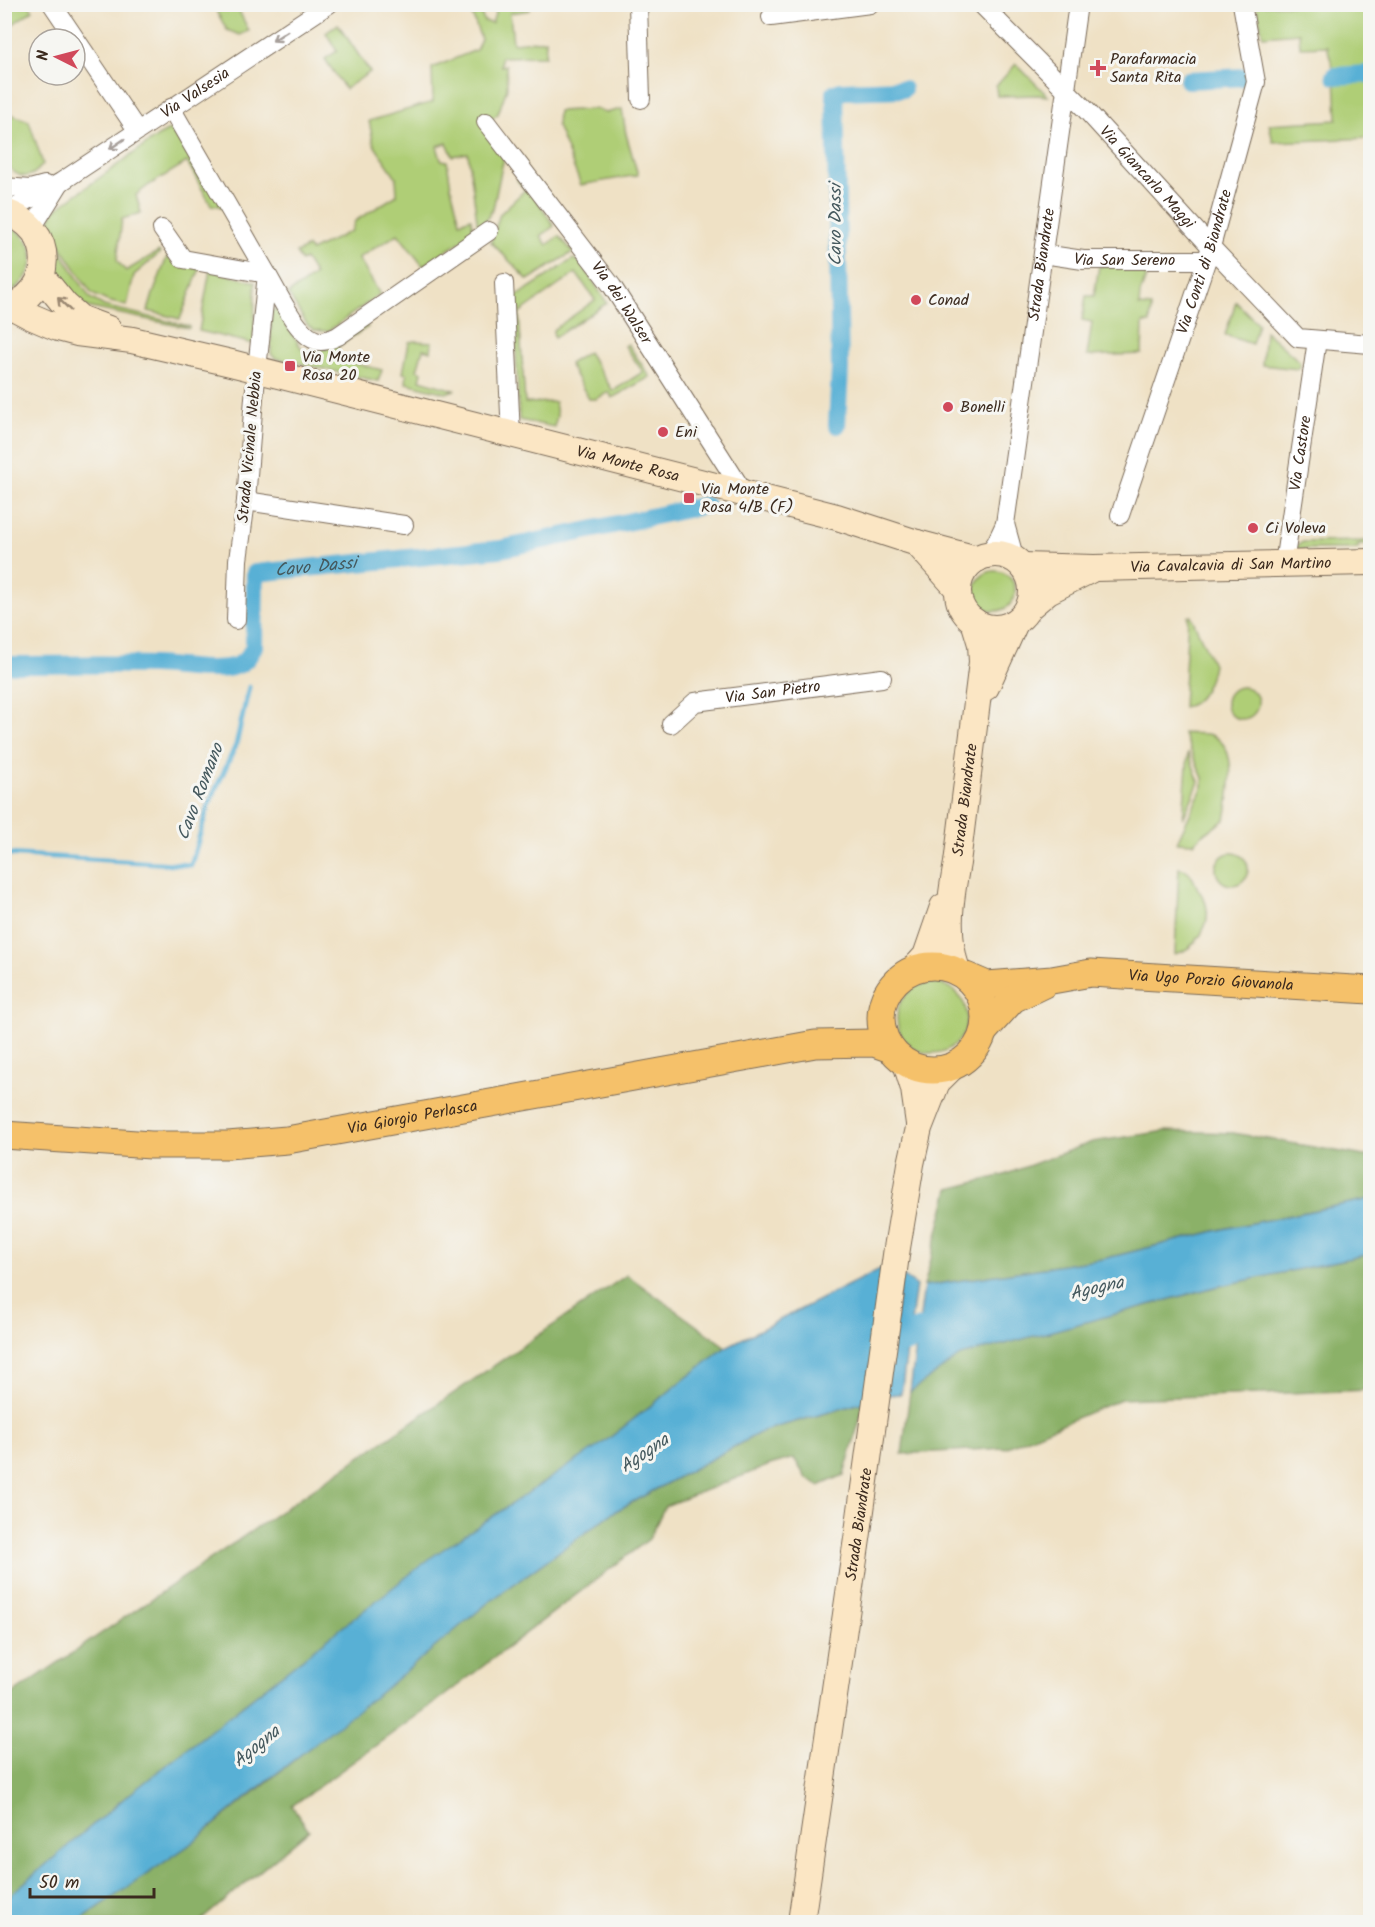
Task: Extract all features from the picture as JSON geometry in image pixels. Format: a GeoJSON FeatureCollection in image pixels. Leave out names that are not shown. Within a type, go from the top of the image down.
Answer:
{"type":"FeatureCollection","features":[{"type":"Feature","properties":{"kind":"main road"},"geometry":{"type":"LineString","coordinates":[[5,212],[25,221],[32,228],[42,245],[44,259],[42,276],[36,289],[25,300],[9,308]]}},
{"type":"Feature","properties":{"kind":"main road","name":"Via Monte Rosa"},"geometry":{"type":"LineString","coordinates":[[42,276],[65,305],[81,319],[132,340]]}},
{"type":"Feature","properties":{"kind":"main road","name":"Via Monte Rosa"},"geometry":{"type":"LineString","coordinates":[[9,308],[58,328],[77,333],[132,340],[257,370],[837,517],[917,543],[982,557]]}},
{"type":"Feature","properties":{"kind":"main road"},"geometry":{"type":"LineString","coordinates":[[917,543],[958,590],[962,607],[974,621],[984,626],[1005,627],[1022,615],[1032,596],[1029,575],[1019,563],[1006,556],[982,557],[964,572],[958,590]]}},
{"type":"Feature","properties":{"kind":"main road","name":"Via Cavalcavia di San Martino"},"geometry":{"type":"LineString","coordinates":[[1019,563],[1094,568],[1371,562]]}},
{"type":"Feature","properties":{"kind":"main road","name":"Via Cavalcavia di San Martino"},"geometry":{"type":"LineString","coordinates":[[1022,615],[1048,591],[1094,568]]}},
{"type":"Feature","properties":{"kind":"main road","name":"Strada Biandrate"},"geometry":{"type":"LineString","coordinates":[[978,706],[1022,615]]}},
{"type":"Feature","properties":{"kind":"main road","name":"Strada Biandrate"},"geometry":{"type":"LineString","coordinates":[[962,973],[950,951],[949,933],[951,891],[957,863],[982,662],[981,644],[974,621]]}},
{"type":"Feature","properties":{"kind":"main road","name":"Strada Biandrate"},"geometry":{"type":"LineString","coordinates":[[915,968],[926,956],[944,904],[951,891]]}},
{"type":"Feature","properties":{"kind":"main road"},"geometry":{"type":"LineString","coordinates":[[929,965],[943,966],[962,973],[976,987],[983,1000],[986,1015],[985,1030],[973,1053],[963,1062],[951,1068],[936,1071],[920,1069],[898,1056],[885,1038],[882,1026],[883,1002],[890,988],[901,976],[915,968],[929,965]]}},
{"type":"Feature","properties":{"kind":"main road","name":"Via Ugo Porzio Giovanola"},"geometry":{"type":"LineString","coordinates":[[962,973],[987,985],[1052,981],[1091,973],[1371,990]]}},
{"type":"Feature","properties":{"kind":"main road","name":"Via Ugo Porzio Giovanola"},"geometry":{"type":"LineString","coordinates":[[985,1030],[1013,999],[1052,981]]}},
{"type":"Feature","properties":{"kind":"main road","name":"Via Giorgio Perlasca"},"geometry":{"type":"LineString","coordinates":[[815,1044],[852,1028],[883,1002]]}},
{"type":"Feature","properties":{"kind":"main road","name":"Via Giorgio Perlasca"},"geometry":{"type":"LineString","coordinates":[[4,1135],[152,1145],[228,1145],[287,1140],[815,1044],[874,1043],[898,1056]]}},
{"type":"Feature","properties":{"kind":"main road","name":"Strada Biandrate"},"geometry":{"type":"LineString","coordinates":[[898,1056],[914,1089],[919,1128]]}},
{"type":"Feature","properties":{"kind":"main road","name":"Strada Biandrate"},"geometry":{"type":"LineString","coordinates":[[801,1923],[897,1248],[919,1128],[937,1082],[951,1068]]}},
{"type":"Feature","properties":{"kind":"street"},"geometry":{"type":"LineString","coordinates":[[52,4],[137,130]]}},
{"type":"Feature","properties":{"kind":"street","name":"Via Valsesia"},"geometry":{"type":"LineString","coordinates":[[5,212],[61,182],[329,4]]}},
{"type":"Feature","properties":{"kind":"street"},"geometry":{"type":"LineString","coordinates":[[638,4],[641,99]]}},
{"type":"Feature","properties":{"kind":"street"},"geometry":{"type":"LineString","coordinates":[[771,17],[870,4]]}},
{"type":"Feature","properties":{"kind":"street","name":"Via Giancarlo Maggi"},"geometry":{"type":"LineString","coordinates":[[981,4],[1086,110],[1209,254],[1298,338],[1371,345]]}},
{"type":"Feature","properties":{"kind":"street","name":"Strada Biandrate"},"geometry":{"type":"LineString","coordinates":[[982,557],[996,543],[1005,524],[1078,4]]}},
{"type":"Feature","properties":{"kind":"street","name":"Via Conti di Biandrate"},"geometry":{"type":"LineString","coordinates":[[1120,515],[1209,254],[1256,82],[1242,4]]}},
{"type":"Feature","properties":{"kind":"street"},"geometry":{"type":"LineString","coordinates":[[171,108],[300,329],[314,340],[325,341],[338,336],[489,231]]}},
{"type":"Feature","properties":{"kind":"street","name":"Via dei Walser"},"geometry":{"type":"LineString","coordinates":[[486,122],[612,286],[744,493]]}},
{"type":"Feature","properties":{"kind":"street","name":"Via Valsesia"},"geometry":{"type":"LineString","coordinates":[[4,187],[30,189],[61,182]]}},
{"type":"Feature","properties":{"kind":"street","name":"Via Valsesia"},"geometry":{"type":"LineString","coordinates":[[32,228],[61,182]]}},
{"type":"Feature","properties":{"kind":"street"},"geometry":{"type":"LineString","coordinates":[[162,229],[183,259],[267,274]]}},
{"type":"Feature","properties":{"kind":"street","name":"Via San Sereno"},"geometry":{"type":"LineString","coordinates":[[1043,254],[1083,260],[1209,254]]}},
{"type":"Feature","properties":{"kind":"street","name":"Strada Vicinale Nebbia"},"geometry":{"type":"LineString","coordinates":[[236,620],[238,560],[246,501],[267,274]]}},
{"type":"Feature","properties":{"kind":"street"},"geometry":{"type":"LineString","coordinates":[[504,284],[511,436]]}},
{"type":"Feature","properties":{"kind":"street","name":"Via Castore"},"geometry":{"type":"LineString","coordinates":[[1284,564],[1317,340]]}},
{"type":"Feature","properties":{"kind":"street"},"geometry":{"type":"LineString","coordinates":[[246,501],[404,525]]}},
{"type":"Feature","properties":{"kind":"street","name":"Strada Biandrate"},"geometry":{"type":"LineString","coordinates":[[1005,524],[1019,563]]}},
{"type":"Feature","properties":{"kind":"street","name":"Via San Pietro"},"geometry":{"type":"LineString","coordinates":[[671,724],[694,702],[882,678]]}},
{"type":"Feature","properties":{"kind":"green space"},"geometry":{"type":"Polygon","coordinates":[[[29,5],[33,10],[10,26],[5,18],[5,6],[29,5]]]}},
{"type":"Feature","properties":{"kind":"green space"},"geometry":{"type":"Polygon","coordinates":[[[213,5],[236,5],[249,31],[240,35],[227,30],[213,5]]]}},
{"type":"Feature","properties":{"kind":"green space"},"geometry":{"type":"Polygon","coordinates":[[[473,5],[481,13],[484,21],[492,23],[496,11],[493,7],[485,5],[530,5],[530,10],[510,13],[513,43],[546,40],[545,56],[501,57],[501,66],[506,65],[507,88],[498,114],[487,122],[507,149],[493,209],[481,228],[478,228],[468,153],[453,156],[447,143],[437,146],[441,160],[447,161],[460,222],[471,218],[474,233],[423,266],[398,234],[358,258],[380,294],[328,331],[315,330],[308,326],[288,294],[315,275],[305,259],[301,261],[296,253],[308,247],[311,251],[351,231],[355,221],[397,195],[396,177],[374,145],[369,121],[433,102],[432,68],[476,50],[481,39],[469,6],[473,5]]]}},
{"type":"Feature","properties":{"kind":"green space"},"geometry":{"type":"Polygon","coordinates":[[[1256,5],[1370,5],[1370,138],[1273,142],[1269,124],[1337,120],[1335,76],[1327,46],[1300,47],[1299,33],[1263,36],[1256,5]]]}},
{"type":"Feature","properties":{"kind":"green space"},"geometry":{"type":"Polygon","coordinates":[[[338,24],[370,72],[345,89],[325,59],[337,51],[326,33],[338,24]]]}},
{"type":"Feature","properties":{"kind":"green space"},"geometry":{"type":"Polygon","coordinates":[[[1016,64],[1048,96],[997,96],[996,86],[1016,64]]]}},
{"type":"Feature","properties":{"kind":"green space"},"geometry":{"type":"Polygon","coordinates":[[[597,109],[605,113],[622,109],[626,134],[638,175],[581,185],[557,126],[558,111],[597,109]]]}},
{"type":"Feature","properties":{"kind":"green space"},"geometry":{"type":"Polygon","coordinates":[[[5,112],[29,121],[43,164],[29,176],[19,175],[5,163],[5,112]]]}},
{"type":"Feature","properties":{"kind":"green space"},"geometry":{"type":"Polygon","coordinates":[[[171,129],[229,210],[211,205],[187,162],[149,185],[136,195],[141,213],[122,219],[117,261],[126,271],[159,251],[160,253],[134,275],[127,306],[107,301],[92,294],[50,230],[50,219],[56,209],[171,129]]]}},
{"type":"Feature","properties":{"kind":"green space"},"geometry":{"type":"Polygon","coordinates":[[[521,175],[554,226],[541,236],[547,245],[559,236],[573,252],[528,280],[491,242],[500,214],[525,190],[517,180],[521,175]]]}},
{"type":"Feature","properties":{"kind":"green space"},"geometry":{"type":"Polygon","coordinates":[[[5,223],[18,231],[30,245],[32,262],[30,270],[20,285],[5,295],[5,223]]]}},
{"type":"Feature","properties":{"kind":"green space"},"geometry":{"type":"Polygon","coordinates":[[[49,233],[90,298],[104,306],[189,326],[189,328],[87,307],[76,300],[62,285],[58,276],[49,233]]]}},
{"type":"Feature","properties":{"kind":"green space"},"geometry":{"type":"Polygon","coordinates":[[[167,257],[176,263],[200,268],[180,319],[148,311],[167,257]]]}},
{"type":"Feature","properties":{"kind":"green space"},"geometry":{"type":"Polygon","coordinates":[[[573,259],[581,262],[607,303],[554,338],[553,330],[595,300],[576,273],[519,313],[525,403],[555,402],[557,416],[554,427],[519,420],[514,298],[573,259]]]}},
{"type":"Feature","properties":{"kind":"green space"},"geometry":{"type":"Polygon","coordinates":[[[1150,265],[1140,294],[1139,306],[1151,307],[1150,323],[1143,323],[1142,354],[1087,356],[1092,322],[1082,320],[1086,296],[1094,296],[1099,266],[1150,265]]]}},
{"type":"Feature","properties":{"kind":"green space"},"geometry":{"type":"Polygon","coordinates":[[[210,270],[255,282],[254,344],[199,331],[210,270]]]}},
{"type":"Feature","properties":{"kind":"green space"},"geometry":{"type":"Polygon","coordinates":[[[1236,302],[1258,324],[1252,344],[1225,335],[1236,302]]]}},
{"type":"Feature","properties":{"kind":"green space"},"geometry":{"type":"Polygon","coordinates":[[[277,309],[302,349],[312,352],[322,350],[363,324],[368,327],[339,345],[336,359],[382,370],[378,381],[275,358],[271,354],[271,311],[277,309]]]}},
{"type":"Feature","properties":{"kind":"green space"},"geometry":{"type":"Polygon","coordinates":[[[1265,331],[1300,362],[1298,369],[1262,365],[1265,331]]]}},
{"type":"Feature","properties":{"kind":"green space"},"geometry":{"type":"Polygon","coordinates":[[[409,342],[432,342],[431,351],[423,349],[417,370],[422,372],[420,380],[454,390],[446,393],[406,383],[407,374],[403,373],[409,342]]]}},
{"type":"Feature","properties":{"kind":"green space"},"geometry":{"type":"Polygon","coordinates":[[[628,344],[650,377],[612,398],[609,392],[596,399],[589,399],[569,364],[588,352],[613,391],[643,372],[625,346],[628,344]]]}},
{"type":"Feature","properties":{"kind":"green space"},"geometry":{"type":"Polygon","coordinates":[[[1370,541],[1370,545],[1358,545],[1358,549],[1291,549],[1303,542],[1370,541]]]}},
{"type":"Feature","properties":{"kind":"green space"},"geometry":{"type":"Polygon","coordinates":[[[995,571],[1003,572],[1009,577],[1014,583],[1014,599],[1009,605],[1003,610],[995,611],[987,610],[981,605],[976,599],[975,591],[976,583],[981,577],[987,572],[995,571]]]}},
{"type":"Feature","properties":{"kind":"green space"},"geometry":{"type":"Polygon","coordinates":[[[1188,616],[1191,616],[1213,664],[1210,677],[1200,697],[1183,707],[1188,616]]]}},
{"type":"Feature","properties":{"kind":"green space"},"geometry":{"type":"Polygon","coordinates":[[[1242,687],[1253,692],[1258,703],[1253,714],[1242,719],[1231,714],[1226,703],[1231,692],[1242,687]]]}},
{"type":"Feature","properties":{"kind":"green space"},"geometry":{"type":"Polygon","coordinates":[[[1183,733],[1207,734],[1218,739],[1225,747],[1231,771],[1225,820],[1194,843],[1177,842],[1203,786],[1203,778],[1183,733]]]}},
{"type":"Feature","properties":{"kind":"green space"},"geometry":{"type":"Polygon","coordinates":[[[1188,752],[1199,782],[1183,819],[1188,752]]]}},
{"type":"Feature","properties":{"kind":"green space"},"geometry":{"type":"Polygon","coordinates":[[[1232,853],[1243,858],[1248,869],[1243,880],[1232,885],[1221,880],[1216,869],[1221,858],[1232,853]]]}},
{"type":"Feature","properties":{"kind":"green space"},"geometry":{"type":"Polygon","coordinates":[[[1179,868],[1191,874],[1206,904],[1207,920],[1196,942],[1175,954],[1179,868]]]}},
{"type":"Feature","properties":{"kind":"green space"},"geometry":{"type":"Polygon","coordinates":[[[939,983],[952,989],[961,998],[965,1004],[967,1018],[965,1032],[957,1043],[946,1051],[925,1053],[907,1043],[899,1032],[897,1011],[907,993],[918,985],[939,983]]]}},
{"type":"Feature","properties":{"kind":"green space"},"geometry":{"type":"Polygon","coordinates":[[[1166,1131],[1233,1133],[1370,1157],[1370,1199],[1223,1229],[1103,1259],[924,1286],[949,1189],[1004,1175],[1092,1142],[1166,1131]]]}},
{"type":"Feature","properties":{"kind":"green space"},"geometry":{"type":"Polygon","coordinates":[[[1370,1254],[1370,1390],[1121,1399],[1005,1448],[902,1454],[910,1392],[959,1356],[1215,1287],[1370,1254]]]}},
{"type":"Feature","properties":{"kind":"green space"},"geometry":{"type":"Polygon","coordinates":[[[627,1275],[726,1347],[603,1443],[122,1800],[5,1900],[5,1699],[627,1275]]]}},
{"type":"Feature","properties":{"kind":"green space"},"geometry":{"type":"Polygon","coordinates":[[[865,1402],[844,1475],[819,1486],[806,1478],[794,1458],[770,1465],[665,1506],[649,1539],[444,1696],[292,1806],[309,1830],[199,1922],[77,1922],[188,1846],[489,1602],[614,1512],[763,1431],[865,1402]]]}},
{"type":"Feature","properties":{"kind":"water"},"geometry":{"type":"Polygon","coordinates":[[[1370,1199],[1370,1254],[1215,1287],[960,1356],[910,1392],[924,1286],[1103,1259],[1223,1229],[1370,1199]]]}},
{"type":"Feature","properties":{"kind":"water"},"geometry":{"type":"Polygon","coordinates":[[[884,1267],[865,1402],[763,1431],[614,1512],[489,1602],[386,1688],[188,1846],[77,1922],[5,1922],[4,1900],[122,1800],[433,1556],[603,1443],[726,1347],[884,1267]]]}},
{"type":"Feature","properties":{"kind":"water"},"geometry":{"type":"Polygon","coordinates":[[[901,1275],[916,1285],[901,1394],[886,1395],[901,1275]]]}},
{"type":"Feature","properties":{"kind":"waterway","name":"Cavo Dassi"},"geometry":{"type":"LineString","coordinates":[[1335,76],[1370,74]]}},
{"type":"Feature","properties":{"kind":"waterway","name":"Cavo Dassi"},"geometry":{"type":"LineString","coordinates":[[1188,80],[1246,77]]}},
{"type":"Feature","properties":{"kind":"waterway","name":"Cavo Dassi"},"geometry":{"type":"LineString","coordinates":[[837,425],[840,369],[835,93],[903,89]]}},
{"type":"Feature","properties":{"kind":"waterway","name":"Cavo Dassi"},"geometry":{"type":"LineString","coordinates":[[4,665],[153,665],[214,669],[232,667],[246,660],[254,646],[255,573],[501,549],[706,505]]}},
{"type":"Feature","properties":{"kind":"waterway","name":"Cavo Romano"},"geometry":{"type":"LineString","coordinates":[[4,854],[191,865],[208,806],[236,745],[249,687]]}},
{"type":"Feature","properties":{"kind":"waterway","name":"Agogna"},"geometry":{"type":"LineString","coordinates":[[871,1348],[957,1322]]}},
{"type":"Feature","properties":{"kind":"place","name":"Parafarmacia Santa Rita"},"geometry":{"type":"Point","coordinates":[1098,68]}},
{"type":"Feature","properties":{"kind":"place","name":"Conad"},"geometry":{"type":"Point","coordinates":[916,300]}},
{"type":"Feature","properties":{"kind":"place","name":"Via Monte Rosa 20"},"geometry":{"type":"Point","coordinates":[290,366]}},
{"type":"Feature","properties":{"kind":"place","name":"Bonelli"},"geometry":{"type":"Point","coordinates":[948,407]}},
{"type":"Feature","properties":{"kind":"place","name":"Eni"},"geometry":{"type":"Point","coordinates":[663,432]}},
{"type":"Feature","properties":{"kind":"place","name":"Via Monte Rosa 4/B (F)"},"geometry":{"type":"Point","coordinates":[689,498]}},
{"type":"Feature","properties":{"kind":"place","name":"Ci Voleva"},"geometry":{"type":"Point","coordinates":[1253,528]}}]}
